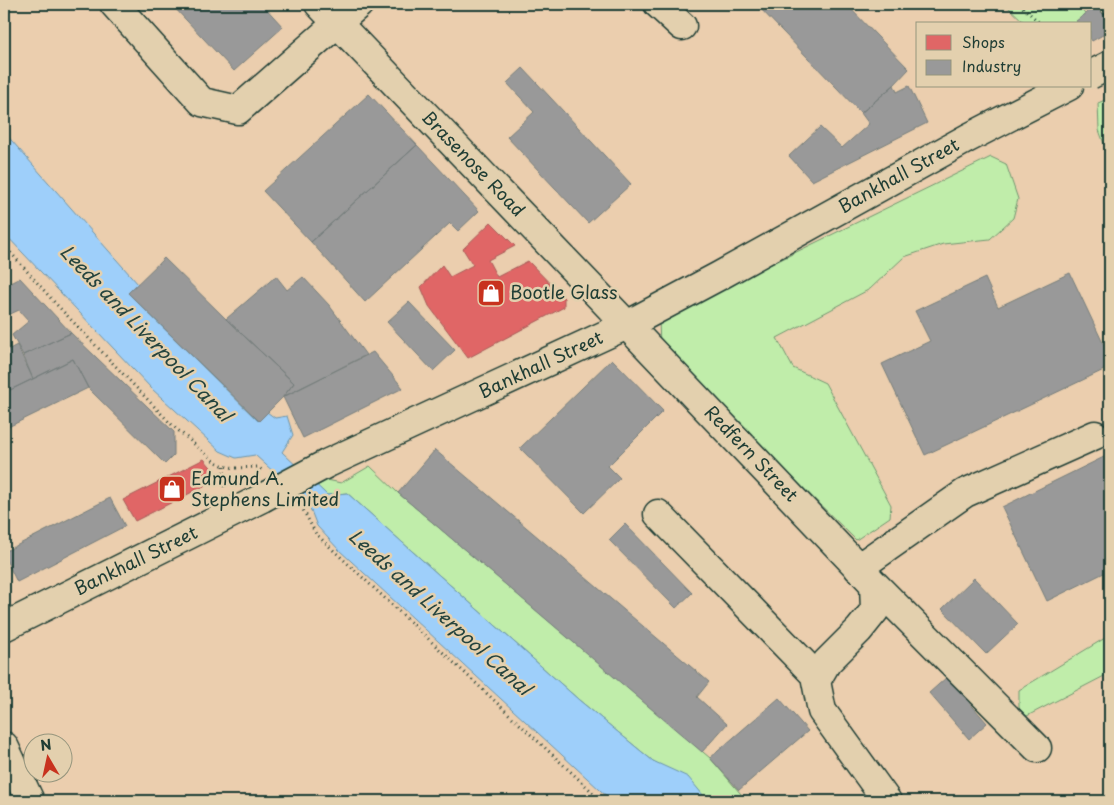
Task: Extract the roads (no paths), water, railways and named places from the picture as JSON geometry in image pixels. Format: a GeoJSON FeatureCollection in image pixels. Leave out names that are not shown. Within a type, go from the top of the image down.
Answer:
{"type":"FeatureCollection","features":[{"type":"Feature","properties":{"kind":"main road"},"geometry":{"type":"LineString","coordinates":[[114,4],[202,102],[238,110],[359,4]]}},
{"type":"Feature","properties":{"kind":"main road","name":"Brasenose Road"},"geometry":{"type":"LineString","coordinates":[[319,4],[627,324]]}},
{"type":"Feature","properties":{"kind":"main road"},"geometry":{"type":"LineString","coordinates":[[658,4],[682,26]]}},
{"type":"Feature","properties":{"kind":"main road"},"geometry":{"type":"LineString","coordinates":[[1092,75],[1110,65]]}},
{"type":"Feature","properties":{"kind":"main road","name":"Bankhall Street"},"geometry":{"type":"LineString","coordinates":[[4,627],[263,486],[328,463],[627,324],[719,276],[968,138],[1065,88]]}},
{"type":"Feature","properties":{"kind":"main road","name":"Redfern Street"},"geometry":{"type":"LineString","coordinates":[[627,324],[866,576],[1037,748]]}},
{"type":"Feature","properties":{"kind":"main road"},"geometry":{"type":"LineString","coordinates":[[887,801],[822,711],[816,681],[827,662],[859,630],[875,610],[866,576],[964,493],[1095,435]]}},
{"type":"Feature","properties":{"kind":"main road"},"geometry":{"type":"LineString","coordinates":[[658,514],[818,678]]}},
{"type":"Feature","properties":{"kind":"main road"},"geometry":{"type":"LineString","coordinates":[[4,746],[30,801]]}},
{"type":"Feature","properties":{"kind":"water","name":"Leeds and Liverpool Canal"},"geometry":{"type":"Polygon","coordinates":[[[4,132],[138,284],[129,294],[258,421],[267,412],[275,418],[287,416],[293,435],[282,452],[327,495],[347,493],[579,700],[653,761],[688,777],[708,801],[612,801],[339,550],[317,526],[308,503],[255,455],[236,458],[220,451],[152,389],[4,233],[4,132]]]}},
{"type":"Feature","properties":{"kind":"railway"},"geometry":{"type":"LineString","coordinates":[[1098,4],[1110,18]]}},
{"type":"Feature","properties":{"kind":"place","name":"Bootle Glass"},"geometry":{"type":"Point","coordinates":[491,293]}},
{"type":"Feature","properties":{"kind":"place","name":"Edmund A. Stephens Limited"},"geometry":{"type":"Point","coordinates":[172,489]}}]}
